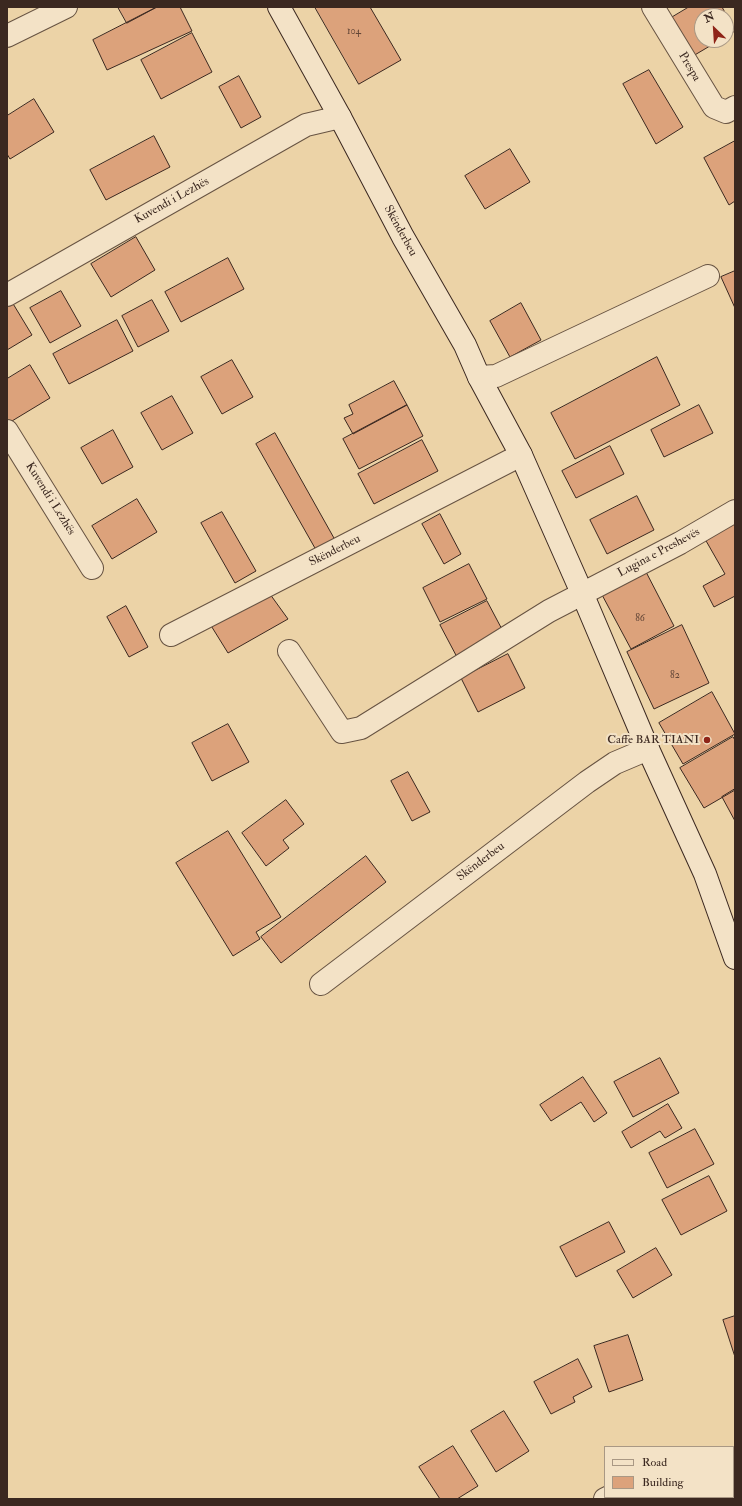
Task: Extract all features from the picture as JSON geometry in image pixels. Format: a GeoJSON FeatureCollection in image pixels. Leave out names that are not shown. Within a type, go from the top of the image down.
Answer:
{"type":"FeatureCollection","features":[{"type":"Feature","properties":{"kind":"street"},"geometry":{"type":"LineString","coordinates":[[7,36],[66,7]]}},
{"type":"Feature","properties":{"kind":"street","name":"Skënderbeu"},"geometry":{"type":"LineString","coordinates":[[279,7],[340,117],[403,237],[465,345],[479,377],[521,455],[582,593],[648,749],[705,874],[735,958]]}},
{"type":"Feature","properties":{"kind":"street","name":"Prespa"},"geometry":{"type":"LineString","coordinates":[[653,7],[714,107],[726,112],[735,107]]}},
{"type":"Feature","properties":{"kind":"street","name":"Kuvendi i Lezhës"},"geometry":{"type":"LineString","coordinates":[[7,295],[306,125],[340,117]]}},
{"type":"Feature","properties":{"kind":"street"},"geometry":{"type":"LineString","coordinates":[[479,377],[496,376],[708,276]]}},
{"type":"Feature","properties":{"kind":"street","name":"Kuvendi i Lezhës"},"geometry":{"type":"LineString","coordinates":[[7,431],[92,568]]}},
{"type":"Feature","properties":{"kind":"street","name":"Skënderbeu"},"geometry":{"type":"LineString","coordinates":[[171,635],[521,455]]}},
{"type":"Feature","properties":{"kind":"street","name":"Lugina e Preshevës"},"geometry":{"type":"LineString","coordinates":[[289,651],[342,732],[361,728],[549,611],[680,543],[735,511]]}},
{"type":"Feature","properties":{"kind":"street","name":"Skënderbeu"},"geometry":{"type":"LineString","coordinates":[[321,984],[587,782],[615,763],[648,749]]}},
{"type":"Feature","properties":{"kind":"building"},"geometry":{"type":"Polygon","coordinates":[[[118,7],[157,7],[127,23],[118,7]]]}},
{"type":"Feature","properties":{"kind":"building"},"geometry":{"type":"Polygon","coordinates":[[[157,7],[180,7],[192,31],[107,70],[93,40],[157,7]]]}},
{"type":"Feature","properties":{"kind":"building"},"geometry":{"type":"Polygon","coordinates":[[[315,7],[370,7],[401,60],[359,84],[315,7]]]}},
{"type":"Feature","properties":{"kind":"building"},"geometry":{"type":"Polygon","coordinates":[[[689,7],[723,8],[694,8],[694,48],[706,48],[693,56],[671,18],[689,7]]]}},
{"type":"Feature","properties":{"kind":"building"},"geometry":{"type":"Polygon","coordinates":[[[192,33],[212,72],[161,99],[141,60],[192,33]]]}},
{"type":"Feature","properties":{"kind":"building"},"geometry":{"type":"Polygon","coordinates":[[[649,70],[683,127],[656,144],[623,84],[649,70]]]}},
{"type":"Feature","properties":{"kind":"building"},"geometry":{"type":"Polygon","coordinates":[[[239,76],[261,117],[241,128],[219,87],[239,76]]]}},
{"type":"Feature","properties":{"kind":"building"},"geometry":{"type":"Polygon","coordinates":[[[34,99],[54,132],[10,159],[7,154],[7,116],[34,99]]]}},
{"type":"Feature","properties":{"kind":"building"},"geometry":{"type":"Polygon","coordinates":[[[154,136],[170,167],[106,200],[90,170],[154,136]]]}},
{"type":"Feature","properties":{"kind":"building"},"geometry":{"type":"Polygon","coordinates":[[[735,141],[735,201],[729,205],[704,158],[735,141]]]}},
{"type":"Feature","properties":{"kind":"building"},"geometry":{"type":"Polygon","coordinates":[[[510,149],[530,182],[485,209],[465,176],[510,149]]]}},
{"type":"Feature","properties":{"kind":"building"},"geometry":{"type":"Polygon","coordinates":[[[136,237],[155,270],[111,297],[91,264],[136,237]]]}},
{"type":"Feature","properties":{"kind":"building"},"geometry":{"type":"Polygon","coordinates":[[[228,258],[244,289],[181,322],[165,292],[228,258]]]}},
{"type":"Feature","properties":{"kind":"building"},"geometry":{"type":"Polygon","coordinates":[[[735,271],[735,308],[721,277],[735,271]]]}},
{"type":"Feature","properties":{"kind":"building"},"geometry":{"type":"Polygon","coordinates":[[[61,291],[81,326],[50,343],[30,308],[61,291]]]}},
{"type":"Feature","properties":{"kind":"building"},"geometry":{"type":"Polygon","coordinates":[[[152,300],[169,331],[138,347],[122,316],[152,300]]]}},
{"type":"Feature","properties":{"kind":"building"},"geometry":{"type":"Polygon","coordinates":[[[12,302],[32,335],[7,350],[7,306],[12,302]]]}},
{"type":"Feature","properties":{"kind":"building"},"geometry":{"type":"Polygon","coordinates":[[[521,303],[541,340],[510,357],[490,321],[521,303]]]}},
{"type":"Feature","properties":{"kind":"building"},"geometry":{"type":"Polygon","coordinates":[[[117,320],[133,351],[69,384],[53,354],[117,320]]]}},
{"type":"Feature","properties":{"kind":"building"},"geometry":{"type":"Polygon","coordinates":[[[657,357],[680,405],[575,459],[551,413],[657,357]]]}},
{"type":"Feature","properties":{"kind":"building"},"geometry":{"type":"Polygon","coordinates":[[[232,360],[253,397],[222,414],[201,377],[232,360]]]}},
{"type":"Feature","properties":{"kind":"building"},"geometry":{"type":"Polygon","coordinates":[[[30,365],[50,398],[7,424],[7,379],[30,365]]]}},
{"type":"Feature","properties":{"kind":"building"},"geometry":{"type":"Polygon","coordinates":[[[394,381],[407,405],[353,434],[344,418],[353,414],[349,405],[394,381]]]}},
{"type":"Feature","properties":{"kind":"building"},"geometry":{"type":"Polygon","coordinates":[[[172,396],[193,433],[162,450],[141,413],[172,396]]]}},
{"type":"Feature","properties":{"kind":"building"},"geometry":{"type":"Polygon","coordinates":[[[407,405],[423,436],[359,469],[343,439],[407,405]]]}},
{"type":"Feature","properties":{"kind":"building"},"geometry":{"type":"Polygon","coordinates":[[[699,405],[713,433],[664,457],[651,430],[699,405]]]}},
{"type":"Feature","properties":{"kind":"building"},"geometry":{"type":"Polygon","coordinates":[[[113,430],[133,467],[102,484],[81,448],[113,430]]]}},
{"type":"Feature","properties":{"kind":"building"},"geometry":{"type":"Polygon","coordinates":[[[275,433],[339,547],[320,557],[256,444],[275,433]]]}},
{"type":"Feature","properties":{"kind":"building"},"geometry":{"type":"Polygon","coordinates":[[[422,440],[438,471],[374,504],[358,474],[422,440]]]}},
{"type":"Feature","properties":{"kind":"building"},"geometry":{"type":"Polygon","coordinates":[[[610,446],[624,474],[576,498],[562,471],[610,446]]]}},
{"type":"Feature","properties":{"kind":"building"},"geometry":{"type":"Polygon","coordinates":[[[637,496],[654,530],[607,554],[590,520],[637,496]]]}},
{"type":"Feature","properties":{"kind":"building"},"geometry":{"type":"Polygon","coordinates":[[[137,499],[157,532],[112,559],[92,526],[137,499]]]}},
{"type":"Feature","properties":{"kind":"building"},"geometry":{"type":"Polygon","coordinates":[[[222,512],[256,571],[235,583],[201,523],[222,512]]]}},
{"type":"Feature","properties":{"kind":"building"},"geometry":{"type":"Polygon","coordinates":[[[440,514],[461,554],[444,564],[422,524],[440,514]]]}},
{"type":"Feature","properties":{"kind":"building"},"geometry":{"type":"Polygon","coordinates":[[[735,522],[735,596],[714,607],[703,586],[725,574],[705,539],[735,522]]]}},
{"type":"Feature","properties":{"kind":"building"},"geometry":{"type":"Polygon","coordinates":[[[469,564],[487,599],[440,622],[423,588],[469,564]]]}},
{"type":"Feature","properties":{"kind":"building"},"geometry":{"type":"Polygon","coordinates":[[[645,570],[674,626],[631,649],[601,593],[645,570]]]}},
{"type":"Feature","properties":{"kind":"building"},"geometry":{"type":"Polygon","coordinates":[[[267,590],[288,619],[228,653],[210,624],[267,590]]]}},
{"type":"Feature","properties":{"kind":"building"},"geometry":{"type":"Polygon","coordinates":[[[487,601],[505,635],[458,659],[440,625],[487,601]]]}},
{"type":"Feature","properties":{"kind":"building"},"geometry":{"type":"Polygon","coordinates":[[[126,606],[148,647],[129,657],[107,617],[126,606]]]}},
{"type":"Feature","properties":{"kind":"building"},"geometry":{"type":"Polygon","coordinates":[[[682,625],[709,683],[654,709],[627,652],[682,625]]]}},
{"type":"Feature","properties":{"kind":"building"},"geometry":{"type":"Polygon","coordinates":[[[508,654],[525,688],[478,712],[461,678],[508,654]]]}},
{"type":"Feature","properties":{"kind":"building"},"geometry":{"type":"Polygon","coordinates":[[[712,692],[735,734],[683,764],[659,723],[712,692]]]}},
{"type":"Feature","properties":{"kind":"building"},"geometry":{"type":"Polygon","coordinates":[[[228,724],[249,762],[212,781],[192,743],[228,724]]]}},
{"type":"Feature","properties":{"kind":"building"},"geometry":{"type":"Polygon","coordinates":[[[733,737],[735,740],[735,790],[704,808],[680,768],[733,737]]]}},
{"type":"Feature","properties":{"kind":"building"},"geometry":{"type":"Polygon","coordinates":[[[408,772],[430,812],[412,821],[391,781],[408,772]]]}},
{"type":"Feature","properties":{"kind":"building"},"geometry":{"type":"Polygon","coordinates":[[[735,789],[735,821],[722,797],[735,789]]]}},
{"type":"Feature","properties":{"kind":"building"},"geometry":{"type":"Polygon","coordinates":[[[286,800],[304,824],[283,840],[289,848],[266,866],[242,833],[286,800]]]}},
{"type":"Feature","properties":{"kind":"building"},"geometry":{"type":"Polygon","coordinates":[[[228,831],[281,917],[256,932],[260,939],[233,956],[176,863],[228,831]]]}},
{"type":"Feature","properties":{"kind":"building"},"geometry":{"type":"Polygon","coordinates":[[[366,856],[386,882],[281,963],[261,937],[366,856]]]}},
{"type":"Feature","properties":{"kind":"building"},"geometry":{"type":"Polygon","coordinates":[[[660,1058],[679,1093],[633,1117],[614,1082],[660,1058]]]}},
{"type":"Feature","properties":{"kind":"building"},"geometry":{"type":"Polygon","coordinates":[[[583,1077],[607,1113],[594,1122],[581,1102],[551,1121],[540,1105],[583,1077]]]}},
{"type":"Feature","properties":{"kind":"building"},"geometry":{"type":"Polygon","coordinates":[[[668,1104],[682,1128],[665,1138],[660,1131],[631,1148],[622,1132],[668,1104]]]}},
{"type":"Feature","properties":{"kind":"building"},"geometry":{"type":"Polygon","coordinates":[[[695,1129],[714,1164],[667,1188],[649,1153],[695,1129]]]}},
{"type":"Feature","properties":{"kind":"building"},"geometry":{"type":"Polygon","coordinates":[[[709,1176],[727,1211],[681,1235],[662,1200],[709,1176]]]}},
{"type":"Feature","properties":{"kind":"building"},"geometry":{"type":"Polygon","coordinates":[[[609,1222],[625,1252],[576,1277],[560,1247],[609,1222]]]}},
{"type":"Feature","properties":{"kind":"building"},"geometry":{"type":"Polygon","coordinates":[[[656,1248],[672,1275],[633,1298],[617,1271],[656,1248]]]}},
{"type":"Feature","properties":{"kind":"building"},"geometry":{"type":"Polygon","coordinates":[[[735,1316],[735,1357],[723,1320],[735,1316]]]}},
{"type":"Feature","properties":{"kind":"building"},"geometry":{"type":"Polygon","coordinates":[[[628,1335],[643,1380],[609,1392],[594,1346],[628,1335]]]}},
{"type":"Feature","properties":{"kind":"building"},"geometry":{"type":"Polygon","coordinates":[[[578,1359],[592,1387],[573,1397],[575,1402],[551,1414],[534,1382],[578,1359]]]}},
{"type":"Feature","properties":{"kind":"building"},"geometry":{"type":"Polygon","coordinates":[[[504,1411],[529,1451],[496,1472],[471,1431],[504,1411]]]}},
{"type":"Feature","properties":{"kind":"building"},"geometry":{"type":"Polygon","coordinates":[[[453,1446],[478,1486],[457,1499],[440,1499],[419,1467],[453,1446]]]}},
{"type":"Feature","properties":{"kind":"place","name":"Caffe BAR TIANI"},"geometry":{"type":"Point","coordinates":[707,740]}}]}
